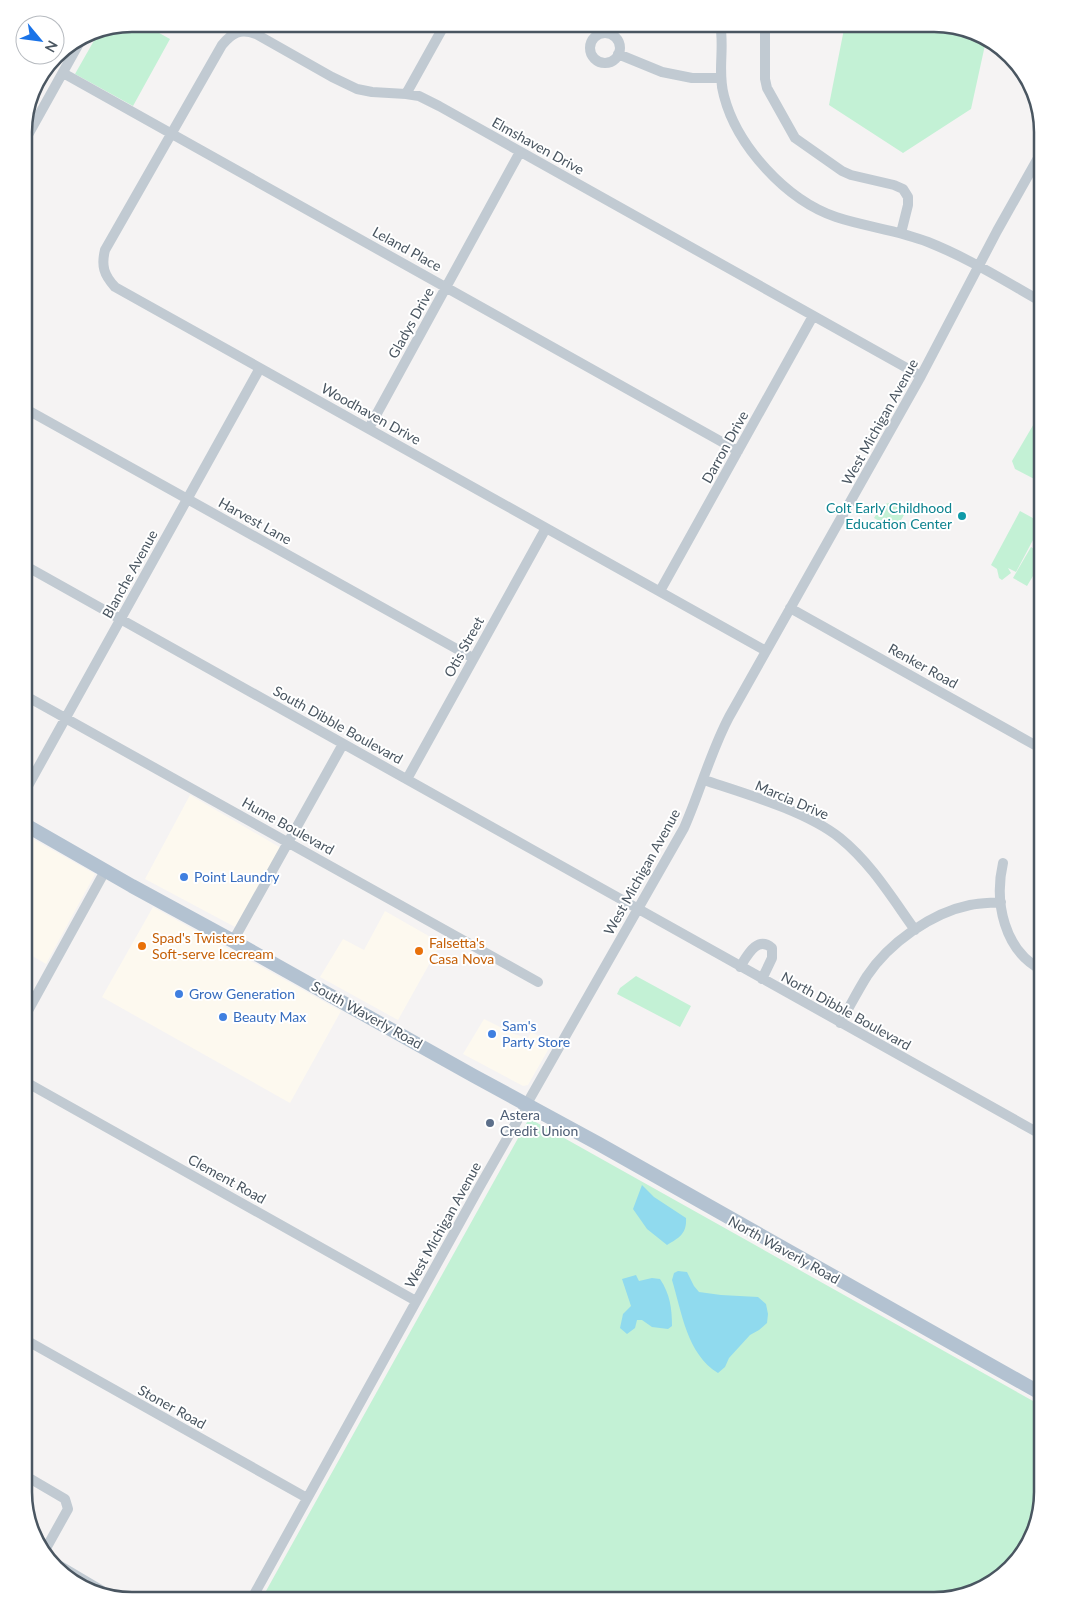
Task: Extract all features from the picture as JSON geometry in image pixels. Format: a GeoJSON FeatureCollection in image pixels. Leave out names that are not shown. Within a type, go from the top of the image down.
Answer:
{"type":"FeatureCollection","features":[{"type":"Feature","properties":{"kind":"main road","name":"South Waverly Road"},"geometry":{"type":"LineString","coordinates":[[32,829],[105,871],[527,1104]]}},
{"type":"Feature","properties":{"kind":"main road","name":"North Waverly Road"},"geometry":{"type":"LineString","coordinates":[[527,1104],[1034,1389]]}},
{"type":"Feature","properties":{"kind":"street","name":"Elmshaven Drive"},"geometry":{"type":"LineString","coordinates":[[172,133],[222,44],[230,35],[238,32]]}},
{"type":"Feature","properties":{"kind":"street","name":"Elmshaven Drive"},"geometry":{"type":"LineString","coordinates":[[250,32],[357,89],[419,96],[439,106],[921,376]]}},
{"type":"Feature","properties":{"kind":"street"},"geometry":{"type":"LineString","coordinates":[[406,94],[440,32]]}},
{"type":"Feature","properties":{"kind":"street"},"geometry":{"type":"LineString","coordinates":[[722,33],[721,78],[724,96],[733,120],[744,140],[769,172],[790,191],[834,216],[927,242],[980,267],[1034,297]]}},
{"type":"Feature","properties":{"kind":"street"},"geometry":{"type":"LineString","coordinates":[[765,33],[765,79],[767,88],[795,138],[842,171],[903,189],[908,197],[908,206],[901,234]]}},
{"type":"Feature","properties":{"kind":"street"},"geometry":{"type":"LineString","coordinates":[[33,126],[75,51]]}},
{"type":"Feature","properties":{"kind":"street"},"geometry":{"type":"LineString","coordinates":[[618,54],[662,72],[692,78],[721,78]]}},
{"type":"Feature","properties":{"kind":"street","name":"Leland Place"},"geometry":{"type":"LineString","coordinates":[[63,72],[738,451]]}},
{"type":"Feature","properties":{"kind":"street","name":"Woodhaven Drive"},"geometry":{"type":"LineString","coordinates":[[172,133],[105,250],[103,269],[107,278],[115,286],[766,651]]}},
{"type":"Feature","properties":{"kind":"street","name":"Gladys Drive"},"geometry":{"type":"LineString","coordinates":[[368,428],[520,152]]}},
{"type":"Feature","properties":{"kind":"street","name":"West Michigan Avenue"},"geometry":{"type":"LineString","coordinates":[[256,1591],[416,1301],[684,828],[721,732],[833,535],[980,267],[1034,174]]}},
{"type":"Feature","properties":{"kind":"street","name":"Darron Drive"},"geometry":{"type":"LineString","coordinates":[[660,591],[813,316]]}},
{"type":"Feature","properties":{"kind":"street","name":"Blanche Avenue"},"geometry":{"type":"LineString","coordinates":[[33,777],[260,368]]}},
{"type":"Feature","properties":{"kind":"street","name":"Harvest Lane"},"geometry":{"type":"LineString","coordinates":[[33,413],[473,658]]}},
{"type":"Feature","properties":{"kind":"street","name":"Otis Street"},"geometry":{"type":"LineString","coordinates":[[407,779],[546,528]]}},
{"type":"Feature","properties":{"kind":"street","name":"South Dibble Boulevard"},"geometry":{"type":"LineString","coordinates":[[33,570],[638,908]]}},
{"type":"Feature","properties":{"kind":"street","name":"Renker Road"},"geometry":{"type":"LineString","coordinates":[[790,608],[1034,745]]}},
{"type":"Feature","properties":{"kind":"street","name":"Hume Boulevard"},"geometry":{"type":"LineString","coordinates":[[33,700],[538,982]]}},
{"type":"Feature","properties":{"kind":"street"},"geometry":{"type":"LineString","coordinates":[[234,941],[343,744]]}},
{"type":"Feature","properties":{"kind":"street","name":"Marcia Drive"},"geometry":{"type":"LineString","coordinates":[[704,780],[793,812],[828,830],[850,846],[866,863],[882,882],[914,930]]}},
{"type":"Feature","properties":{"kind":"street"},"geometry":{"type":"LineString","coordinates":[[1004,863],[1000,883],[1001,902],[1006,926],[1018,951],[1027,961],[1034,965]]}},
{"type":"Feature","properties":{"kind":"street"},"geometry":{"type":"LineString","coordinates":[[32,1003],[105,871]]}},
{"type":"Feature","properties":{"kind":"street"},"geometry":{"type":"LineString","coordinates":[[840,1024],[880,959],[914,930],[934,918],[962,908],[1001,902]]}},
{"type":"Feature","properties":{"kind":"street","name":"North Dibble Boulevard"},"geometry":{"type":"LineString","coordinates":[[638,908],[840,1024],[1034,1131]]}},
{"type":"Feature","properties":{"kind":"street"},"geometry":{"type":"LineString","coordinates":[[740,967],[756,945],[762,943],[769,945],[772,948],[772,958],[762,979]]}},
{"type":"Feature","properties":{"kind":"street","name":"Clement Road"},"geometry":{"type":"LineString","coordinates":[[32,1086],[416,1301]]}},
{"type":"Feature","properties":{"kind":"street","name":"Stoner Road"},"geometry":{"type":"LineString","coordinates":[[32,1345],[307,1498]]}},
{"type":"Feature","properties":{"kind":"street"},"geometry":{"type":"LineString","coordinates":[[32,1480],[65,1499],[68,1509],[48,1544]]}},
{"type":"Feature","properties":{"kind":"shaded area"},"geometry":{"type":"Polygon","coordinates":[[[190,795],[281,848],[235,927],[145,879],[190,795]]]}},
{"type":"Feature","properties":{"kind":"shaded area"},"geometry":{"type":"Polygon","coordinates":[[[32,839],[95,874],[46,964],[32,956],[32,839]]]}},
{"type":"Feature","properties":{"kind":"shaded area"},"geometry":{"type":"Polygon","coordinates":[[[153,907],[341,1011],[290,1103],[102,997],[153,907]]]}},
{"type":"Feature","properties":{"kind":"shaded area"},"geometry":{"type":"Polygon","coordinates":[[[385,911],[441,943],[398,1020],[320,977],[343,939],[364,950],[385,911]]]}},
{"type":"Feature","properties":{"kind":"shaded area"},"geometry":{"type":"Polygon","coordinates":[[[484,1019],[514,1034],[528,1038],[531,1032],[552,1043],[528,1085],[523,1086],[463,1054],[484,1019]]]}},
{"type":"Feature","properties":{"kind":"green space"},"geometry":{"type":"Polygon","coordinates":[[[133,32],[157,32],[170,39],[133,106],[75,74],[94,40],[113,34],[133,32]]]}},
{"type":"Feature","properties":{"kind":"green space"},"geometry":{"type":"Polygon","coordinates":[[[843,33],[953,34],[985,47],[971,109],[903,153],[829,105],[843,33]]]}},
{"type":"Feature","properties":{"kind":"green space"},"geometry":{"type":"Polygon","coordinates":[[[1034,424],[1034,479],[1015,469],[1012,461],[1034,424]]]}},
{"type":"Feature","properties":{"kind":"green space"},"geometry":{"type":"Polygon","coordinates":[[[892,502],[907,510],[895,530],[874,518],[882,505],[892,502]]]}},
{"type":"Feature","properties":{"kind":"green space"},"geometry":{"type":"Polygon","coordinates":[[[1020,511],[1034,519],[1034,538],[1016,572],[1008,568],[1011,573],[1002,580],[999,578],[997,569],[991,565],[1020,511]]]}},
{"type":"Feature","properties":{"kind":"green space"},"geometry":{"type":"Polygon","coordinates":[[[1031,547],[1034,549],[1034,574],[1027,586],[1013,578],[1031,547]]]}},
{"type":"Feature","properties":{"kind":"green space"},"geometry":{"type":"Polygon","coordinates":[[[636,976],[691,1006],[680,1027],[617,994],[620,988],[636,976]]]}},
{"type":"Feature","properties":{"kind":"green space"},"geometry":{"type":"Polygon","coordinates":[[[532,1120],[1034,1402],[1033,1504],[1026,1530],[1013,1552],[1004,1562],[994,1571],[972,1584],[946,1591],[933,1592],[266,1591],[527,1122],[532,1120]]]}},
{"type":"Feature","properties":{"kind":"water"},"geometry":{"type":"Polygon","coordinates":[[[642,1185],[654,1197],[686,1218],[684,1232],[679,1238],[667,1245],[647,1229],[633,1209],[642,1185]]]}},
{"type":"Feature","properties":{"kind":"water"},"geometry":{"type":"Polygon","coordinates":[[[678,1271],[687,1272],[699,1292],[758,1297],[766,1304],[767,1323],[750,1335],[718,1373],[699,1355],[687,1332],[672,1280],[674,1273],[678,1271]]]}},
{"type":"Feature","properties":{"kind":"water"},"geometry":{"type":"Polygon","coordinates":[[[636,1275],[639,1281],[652,1278],[660,1279],[670,1301],[672,1313],[672,1326],[668,1329],[652,1327],[642,1320],[637,1320],[635,1328],[627,1334],[620,1328],[623,1314],[631,1306],[622,1279],[636,1275]]]}},
{"type":"Feature","properties":{"kind":"place","name":"Colt Early Childhood Education Center"},"geometry":{"type":"Point","coordinates":[962,516]}},
{"type":"Feature","properties":{"kind":"place","name":"Point Laundry"},"geometry":{"type":"Point","coordinates":[184,877]}},
{"type":"Feature","properties":{"kind":"place","name":"Spad's Twisters Soft-serve Icecream"},"geometry":{"type":"Point","coordinates":[142,946]}},
{"type":"Feature","properties":{"kind":"place","name":"Falsetta's Casa Nova"},"geometry":{"type":"Point","coordinates":[419,951]}},
{"type":"Feature","properties":{"kind":"place","name":"Grow Generation"},"geometry":{"type":"Point","coordinates":[179,994]}},
{"type":"Feature","properties":{"kind":"place","name":"Beauty Max"},"geometry":{"type":"Point","coordinates":[223,1017]}},
{"type":"Feature","properties":{"kind":"place","name":"Sam's Party Store"},"geometry":{"type":"Point","coordinates":[492,1034]}},
{"type":"Feature","properties":{"kind":"place","name":"Astera Credit Union"},"geometry":{"type":"Point","coordinates":[490,1123]}}]}
